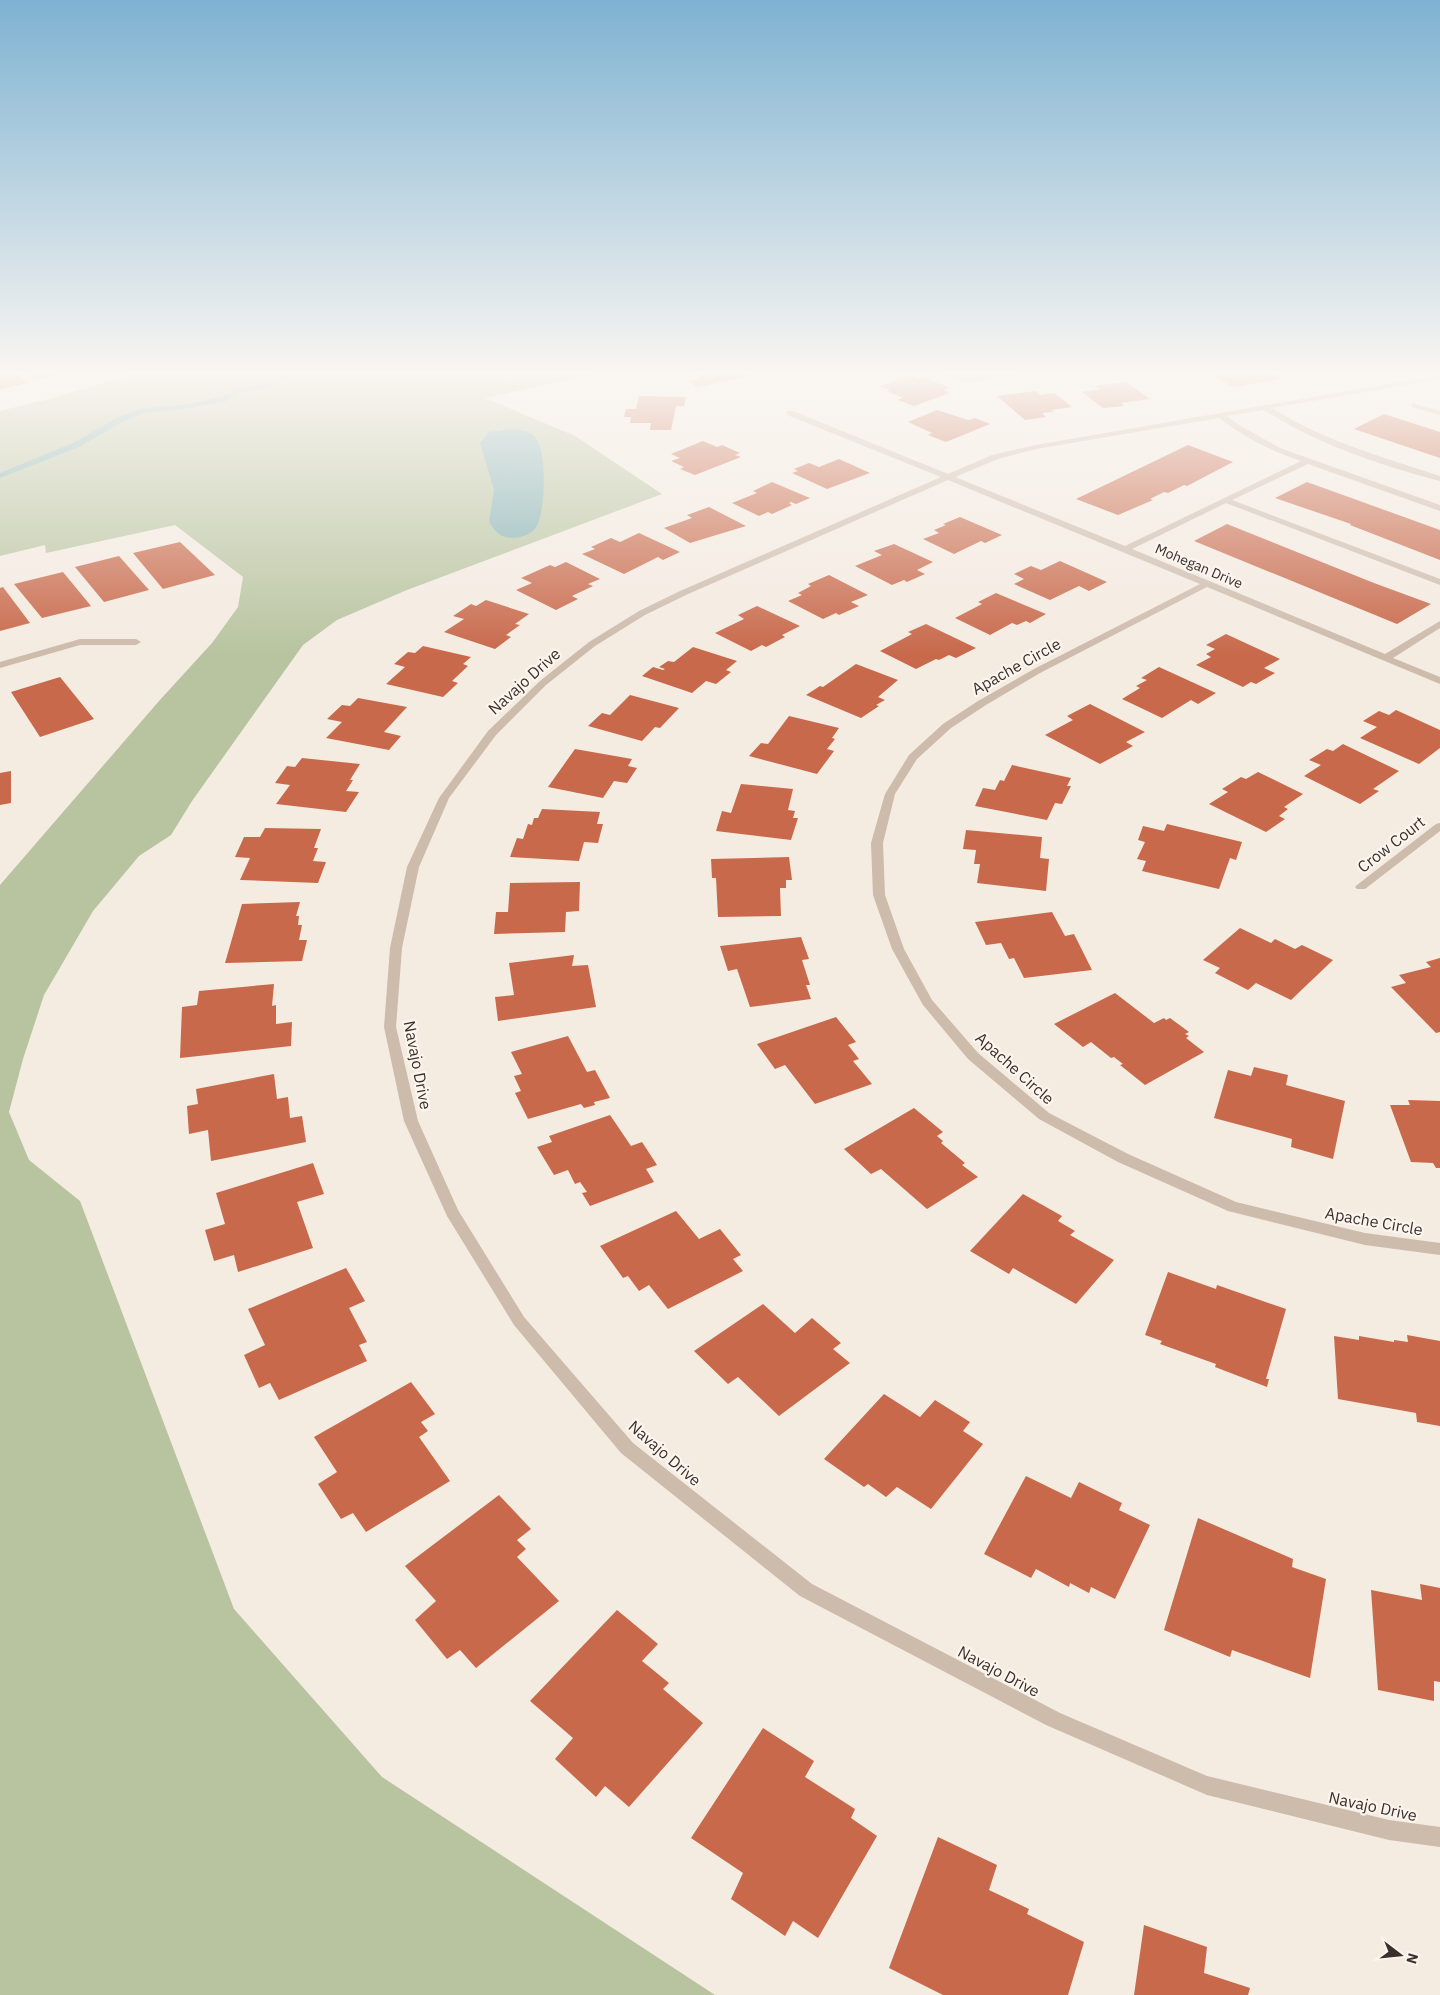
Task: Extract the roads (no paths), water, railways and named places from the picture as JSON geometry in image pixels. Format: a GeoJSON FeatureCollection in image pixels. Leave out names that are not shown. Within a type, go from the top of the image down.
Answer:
{"type":"FeatureCollection","features":[{"type":"Feature","properties":{"kind":"street","name":"Mohegan Drive"},"geometry":{"type":"LineString","coordinates":[[926,468],[1440,681]]}},
{"type":"Feature","properties":{"kind":"street","name":"Navajo Drive"},"geometry":{"type":"LineString","coordinates":[[969,468],[683,593],[642,613],[585,650],[543,683],[492,733],[444,798],[413,867],[396,948],[390,1027],[411,1120],[452,1212],[519,1321],[627,1448],[806,1590],[1053,1719],[1207,1785],[1389,1830],[1440,1837]]}},
{"type":"Feature","properties":{"kind":"street"},"geometry":{"type":"LineString","coordinates":[[1125,549],[1294,468]]}},
{"type":"Feature","properties":{"kind":"street"},"geometry":{"type":"LineString","coordinates":[[1325,468],[1440,508]]}},
{"type":"Feature","properties":{"kind":"street"},"geometry":{"type":"LineString","coordinates":[[1408,468],[1440,479]]}},
{"type":"Feature","properties":{"kind":"street"},"geometry":{"type":"LineString","coordinates":[[1227,501],[1440,582]]}},
{"type":"Feature","properties":{"kind":"street","name":"Apache Circle"},"geometry":{"type":"LineString","coordinates":[[1206,584],[1037,671],[982,703],[947,726],[913,757],[890,794],[877,842],[879,895],[898,949],[927,1002],[973,1056],[1044,1116],[1123,1158],[1233,1207],[1366,1239],[1440,1249]]}},
{"type":"Feature","properties":{"kind":"street"},"geometry":{"type":"LineString","coordinates":[[1386,658],[1440,624]]}},
{"type":"Feature","properties":{"kind":"street"},"geometry":{"type":"LineString","coordinates":[[0,665],[80,642],[136,642]]}},
{"type":"Feature","properties":{"kind":"street","name":"Crow Court"},"geometry":{"type":"LineString","coordinates":[[1361,887],[1440,826]]}},
{"type":"Feature","properties":{"kind":"water"},"geometry":{"type":"Polygon","coordinates":[[[487,468],[543,468],[544,484],[541,511],[539,522],[532,532],[512,538],[503,536],[495,530],[489,522],[494,490],[487,468]]]}},
{"type":"Feature","properties":{"kind":"waterway"},"geometry":{"type":"LineString","coordinates":[[0,476],[19,468]]}}]}
